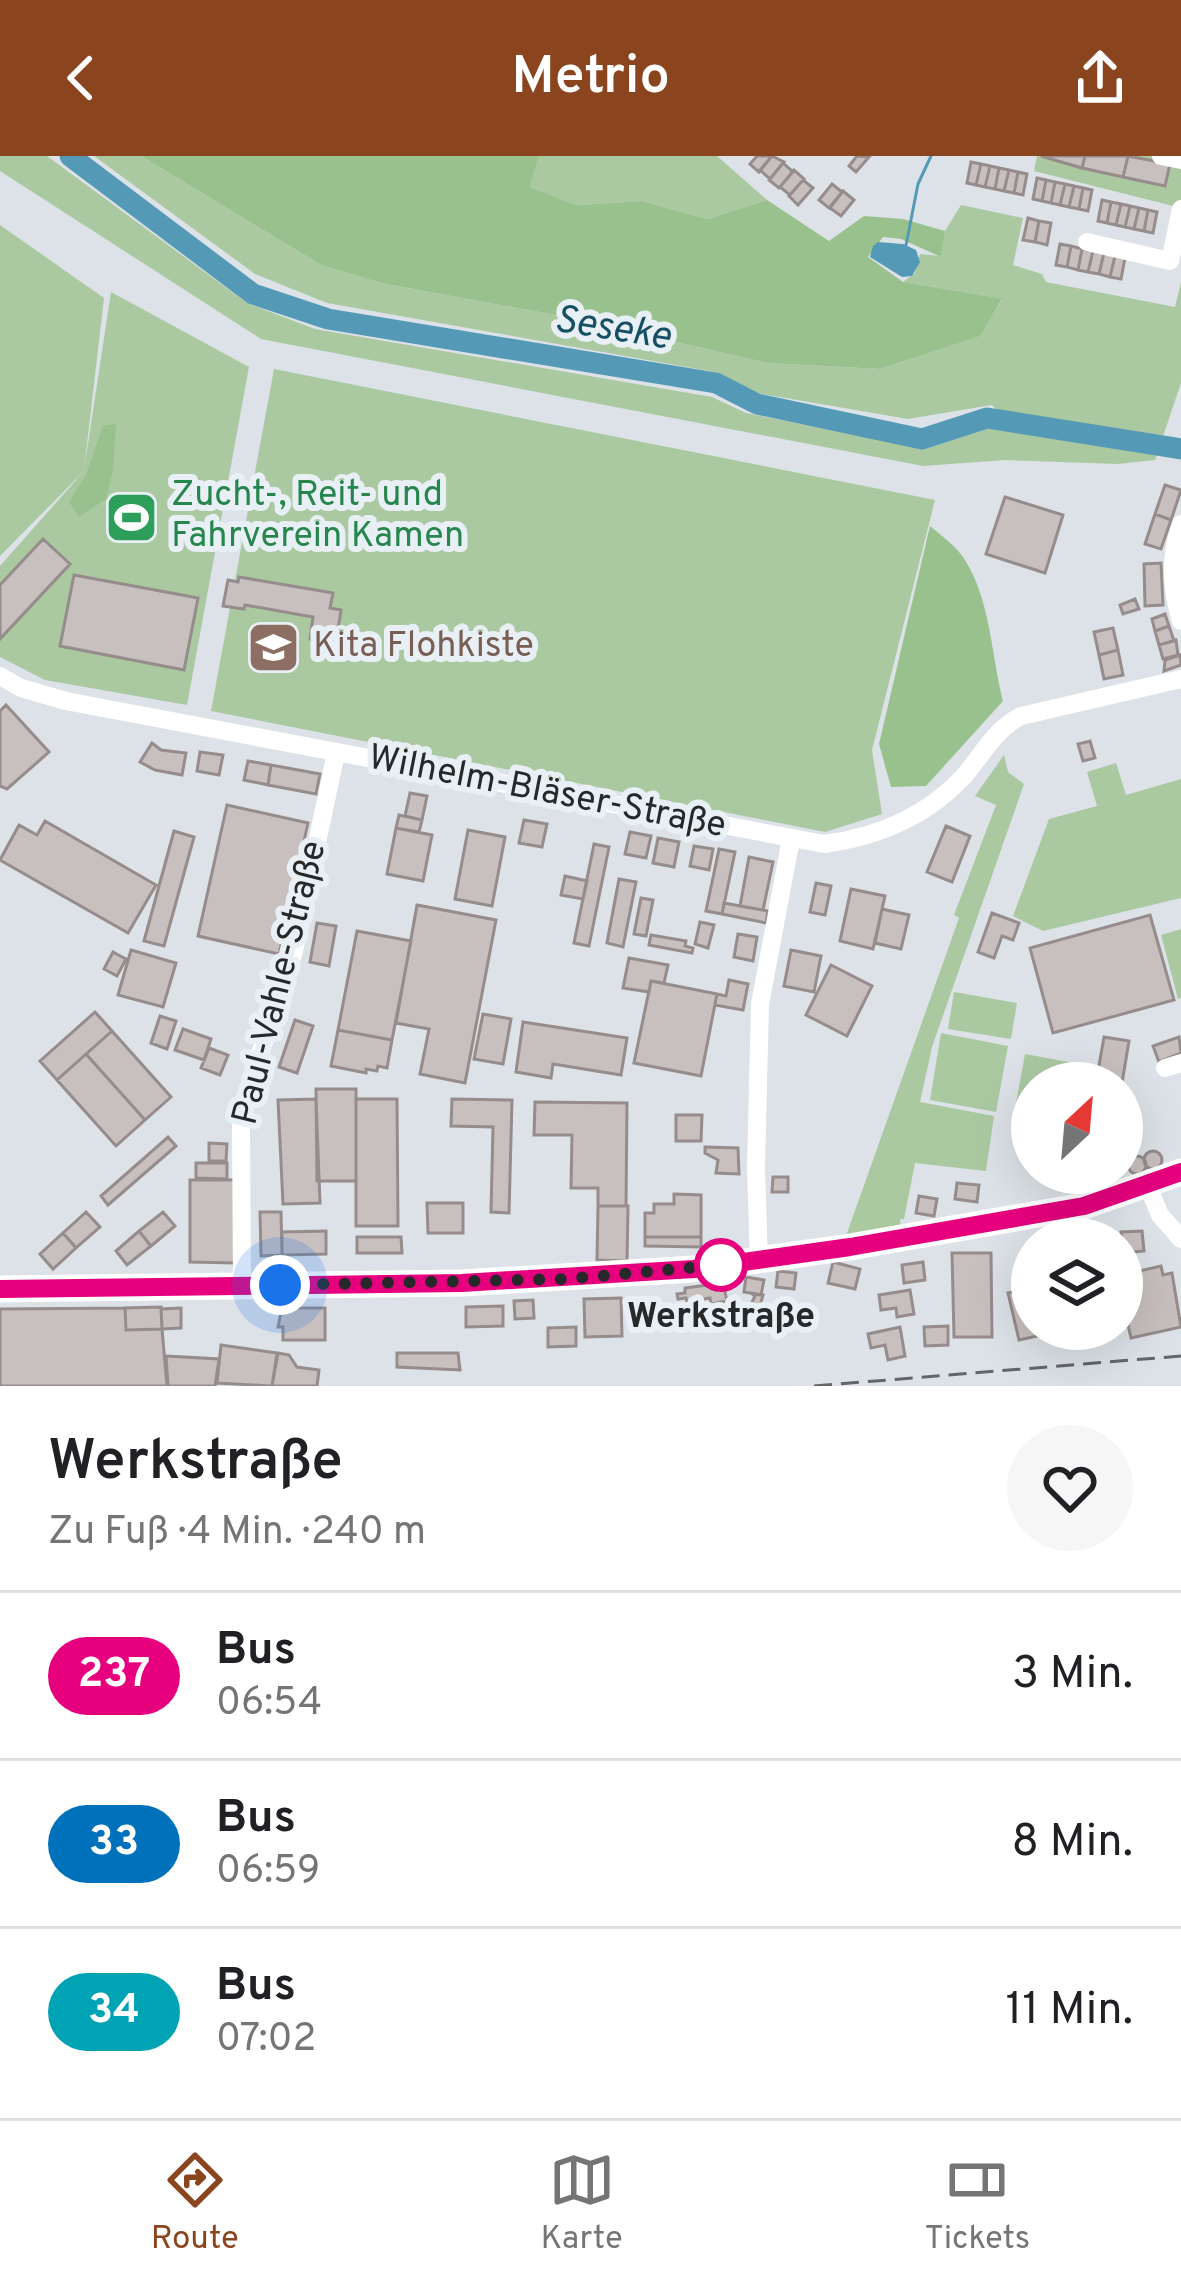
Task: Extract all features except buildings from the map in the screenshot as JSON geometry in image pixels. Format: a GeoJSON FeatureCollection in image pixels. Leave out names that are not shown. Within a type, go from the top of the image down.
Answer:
{"type":"FeatureCollection","features":[{"type":"Feature","properties":{"kind":"street"},"geometry":{"type":"LineString","coordinates":[[1161,156],[1181,160]]}},
{"type":"Feature","properties":{"kind":"street"},"geometry":{"type":"LineString","coordinates":[[1087,242],[1170,261],[1181,209]]}},
{"type":"Feature","properties":{"kind":"street"},"geometry":{"type":"LineString","coordinates":[[1181,524],[1173,561],[1181,621]]}},
{"type":"Feature","properties":{"kind":"street","name":"Wilhelm-Bläser-Straße"},"geometry":{"type":"LineString","coordinates":[[0,676],[21,688],[66,701],[824,844],[845,842],[915,817],[964,775],[1007,723],[1055,706],[1181,679]]}},
{"type":"Feature","properties":{"kind":"street","name":"Paul-Vahle-Straße"},"geometry":{"type":"LineString","coordinates":[[242,1286],[244,1102],[294,951],[336,753]]}},
{"type":"Feature","properties":{"kind":"street"},"geometry":{"type":"LineString","coordinates":[[759,1260],[760,1004],[790,839]]}},
{"type":"Feature","properties":{"kind":"street"},"geometry":{"type":"LineString","coordinates":[[0,1289],[567,1279],[759,1260],[1084,1206],[1181,1172]]}},
{"type":"Feature","properties":{"kind":"street"},"geometry":{"type":"LineString","coordinates":[[1148,1186],[1160,1215],[1181,1238]]}},
{"type":"Feature","properties":{"kind":"green space"},"geometry":{"type":"Polygon","coordinates":[[[0,156],[47,156],[247,303],[315,329],[712,397],[746,413],[925,449],[993,427],[1012,429],[992,405],[908,419],[756,393],[715,372],[327,303],[255,274],[94,156],[141,156],[321,265],[381,283],[572,318],[767,363],[880,369],[979,336],[1002,300],[903,282],[915,273],[920,254],[941,256],[945,231],[961,205],[1023,218],[1013,265],[1042,274],[1046,282],[1175,307],[1181,282],[1181,383],[1155,460],[1118,464],[1005,460],[923,466],[261,339],[0,171],[0,156]]]}},
{"type":"Feature","properties":{"kind":"green space"},"geometry":{"type":"Polygon","coordinates":[[[141,156],[539,156],[529,187],[577,205],[642,201],[707,219],[767,200],[829,241],[864,216],[903,219],[945,231],[941,257],[901,239],[883,237],[868,257],[903,282],[1002,299],[980,336],[880,369],[767,363],[572,318],[381,283],[321,265],[141,156]]]}},
{"type":"Feature","properties":{"kind":"green space"},"geometry":{"type":"Polygon","coordinates":[[[539,156],[717,156],[767,200],[707,219],[642,201],[577,205],[528,187],[539,156]]]}},
{"type":"Feature","properties":{"kind":"green space"},"geometry":{"type":"Polygon","coordinates":[[[1037,156],[1181,160],[1181,208],[1034,171],[1037,156]]]}},
{"type":"Feature","properties":{"kind":"green space","name":"Zucht-, Reit- und Fahrverein Kamen"},"geometry":{"type":"Polygon","coordinates":[[[0,225],[104,298],[84,470],[111,292],[249,367],[187,705],[45,680],[0,657],[0,566],[84,471],[0,556],[0,225]]]}},
{"type":"Feature","properties":{"kind":"green space"},"geometry":{"type":"Polygon","coordinates":[[[274,369],[935,500],[872,750],[882,814],[825,832],[211,711],[274,369]]]}},
{"type":"Feature","properties":{"kind":"green space"},"geometry":{"type":"Polygon","coordinates":[[[116,424],[106,499],[79,517],[69,502],[86,475],[103,426],[116,424]]]}},
{"type":"Feature","properties":{"kind":"green space"},"geometry":{"type":"Polygon","coordinates":[[[930,526],[958,551],[974,576],[1003,701],[926,786],[891,787],[879,744],[930,526]]]}},
{"type":"Feature","properties":{"kind":"green space"},"geometry":{"type":"Polygon","coordinates":[[[1004,755],[1008,772],[1024,784],[932,1047],[920,1102],[994,1116],[986,1171],[915,1163],[901,1227],[846,1236],[996,805],[975,796],[1004,755]]]}},
{"type":"Feature","properties":{"kind":"green space"},"geometry":{"type":"Polygon","coordinates":[[[1116,763],[1126,795],[1181,779],[1181,898],[1043,931],[1013,916],[1049,819],[1097,806],[1087,772],[1116,763]]]}},
{"type":"Feature","properties":{"kind":"green space"},"geometry":{"type":"Polygon","coordinates":[[[1181,929],[1181,998],[1178,999],[1161,935],[1181,929]]]}},
{"type":"Feature","properties":{"kind":"green space"},"geometry":{"type":"Polygon","coordinates":[[[954,992],[1017,1003],[1011,1039],[948,1029],[954,992]]]}},
{"type":"Feature","properties":{"kind":"green space"},"geometry":{"type":"Polygon","coordinates":[[[941,1033],[1008,1046],[996,1112],[930,1100],[941,1033]]]}},
{"type":"Feature","properties":{"kind":"green space"},"geometry":{"type":"Polygon","coordinates":[[[1025,1054],[1068,1062],[1024,1062],[1025,1054]]]}},
{"type":"Feature","properties":{"kind":"water"},"geometry":{"type":"Polygon","coordinates":[[[878,242],[916,250],[920,262],[912,276],[902,277],[870,257],[878,242]]]}},
{"type":"Feature","properties":{"kind":"waterway","name":"Seseke"},"geometry":{"type":"LineString","coordinates":[[70,156],[253,294],[328,319],[716,383],[757,404],[922,439],[987,418],[1181,449]]}},
{"type":"Feature","properties":{"kind":"waterway"},"geometry":{"type":"LineString","coordinates":[[906,245],[918,184],[931,156]]}},
{"type":"Feature","properties":{"kind":"railway"},"geometry":{"type":"LineString","coordinates":[[814,1386],[1181,1356]]}},
{"type":"Feature","properties":{"kind":"bus line","name":"237"},"geometry":{"type":"LineString","coordinates":[[0,1289],[462,1283],[694,1269],[1084,1206],[1181,1172]]}},
{"type":"Feature","properties":{"kind":"place","name":"Zucht-, Reit- und Fahrverein Kamen"},"geometry":{"type":"Point","coordinates":[132,517]}},
{"type":"Feature","properties":{"kind":"place","name":"Kita Flohkiste"},"geometry":{"type":"Point","coordinates":[274,647]}},
{"type":"Feature","properties":{"kind":"place","name":"Werkstraße"},"geometry":{"type":"Point","coordinates":[721,1265]}},
{"type":"Feature","properties":{"kind":"route"},"geometry":{"type":"LineString","coordinates":[[280,1285],[567,1279],[721,1265]]}}]}
